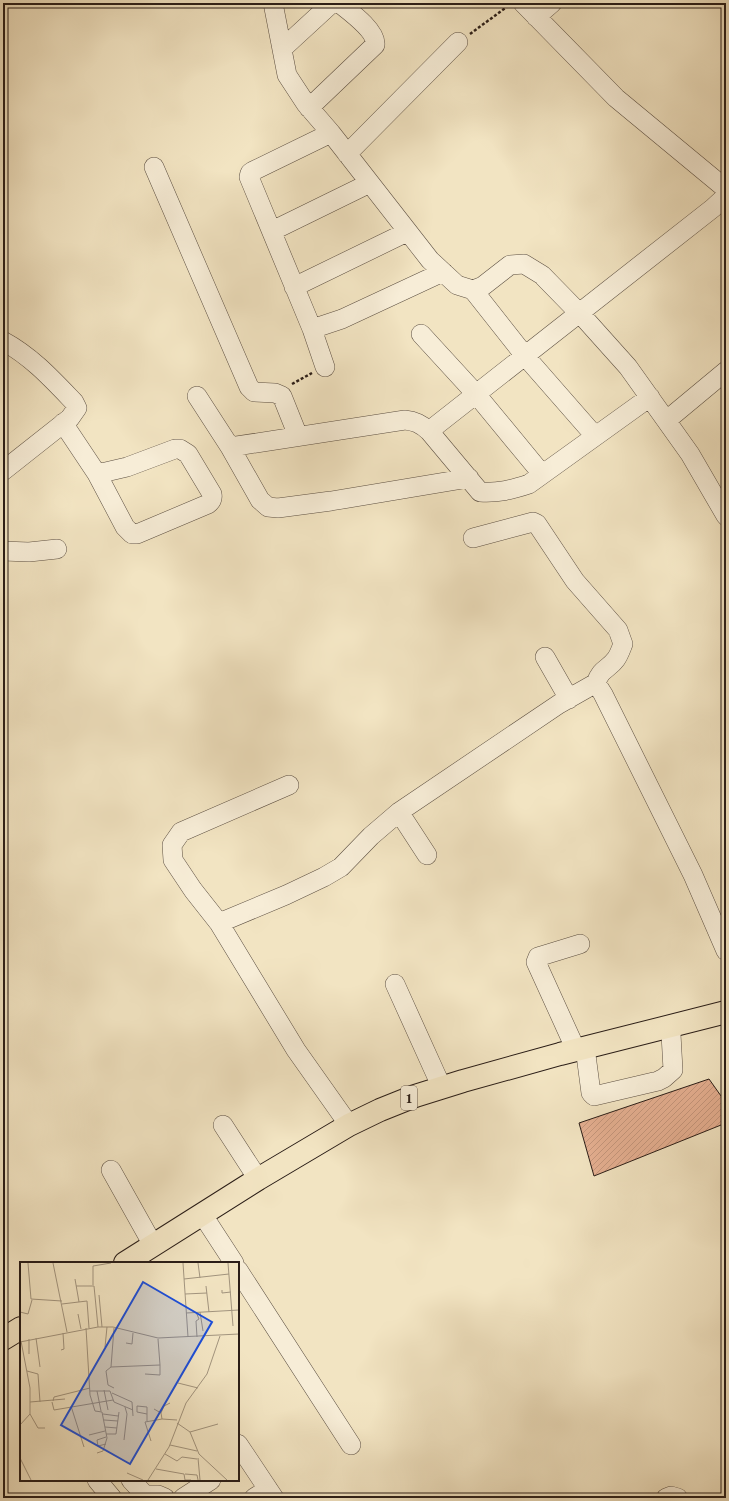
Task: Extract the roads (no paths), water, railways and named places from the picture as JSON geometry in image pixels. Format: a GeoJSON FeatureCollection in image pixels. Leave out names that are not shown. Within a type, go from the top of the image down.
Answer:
{"type":"FeatureCollection","features":[{"type":"Feature","properties":{"kind":"highway","name":"1"},"geometry":{"type":"LineString","coordinates":[[127,1262],[258,1179],[349,1125],[380,1110],[415,1096],[442,1088],[726,1012]]}},
{"type":"Feature","properties":{"kind":"highway","name":"1"},"geometry":{"type":"LineString","coordinates":[[141,1262],[249,1194],[353,1133],[386,1116],[466,1088],[581,1052],[671,1034],[726,1020]]}},
{"type":"Feature","properties":{"kind":"highway"},"geometry":{"type":"LineString","coordinates":[[3,1339],[20,1329]]}},
{"type":"Feature","properties":{"kind":"highway"},"geometry":{"type":"LineString","coordinates":[[3,1348],[20,1338]]}},
{"type":"Feature","properties":{"kind":"street"},"geometry":{"type":"LineString","coordinates":[[273,3],[287,75],[310,108],[430,260],[457,285],[473,290],[525,356],[595,436]]}},
{"type":"Feature","properties":{"kind":"street"},"geometry":{"type":"LineString","coordinates":[[282,49],[332,3]]}},
{"type":"Feature","properties":{"kind":"street"},"geometry":{"type":"LineString","coordinates":[[310,108],[375,45],[374,39],[360,19],[339,3]]}},
{"type":"Feature","properties":{"kind":"street"},"geometry":{"type":"LineString","coordinates":[[523,3],[616,98],[726,189]]}},
{"type":"Feature","properties":{"kind":"street"},"geometry":{"type":"LineString","coordinates":[[536,17],[552,3]]}},
{"type":"Feature","properties":{"kind":"street"},"geometry":{"type":"LineString","coordinates":[[347,154],[458,42]]}},
{"type":"Feature","properties":{"kind":"street"},"geometry":{"type":"LineString","coordinates":[[325,367],[312,329],[249,177],[250,173],[331,133]]}},
{"type":"Feature","properties":{"kind":"street"},"geometry":{"type":"LineString","coordinates":[[154,168],[249,386],[254,392],[279,394],[284,400],[298,436]]}},
{"type":"Feature","properties":{"kind":"street"},"geometry":{"type":"LineString","coordinates":[[272,231],[370,183]]}},
{"type":"Feature","properties":{"kind":"street"},"geometry":{"type":"LineString","coordinates":[[429,431],[713,208],[726,196]]}},
{"type":"Feature","properties":{"kind":"street"},"geometry":{"type":"LineString","coordinates":[[294,287],[408,232]]}},
{"type":"Feature","properties":{"kind":"street"},"geometry":{"type":"LineString","coordinates":[[473,290],[483,286],[510,265],[524,264],[542,275],[628,367],[690,454],[726,516]]}},
{"type":"Feature","properties":{"kind":"street"},"geometry":{"type":"LineString","coordinates":[[312,329],[342,319],[443,272]]}},
{"type":"Feature","properties":{"kind":"street"},"geometry":{"type":"LineString","coordinates":[[421,334],[476,394],[542,474]]}},
{"type":"Feature","properties":{"kind":"street"},"geometry":{"type":"LineString","coordinates":[[3,341],[16,348],[37,364],[74,402],[77,408],[70,418],[3,471]]}},
{"type":"Feature","properties":{"kind":"street"},"geometry":{"type":"LineString","coordinates":[[666,420],[726,371]]}},
{"type":"Feature","properties":{"kind":"street"},"geometry":{"type":"LineString","coordinates":[[197,396],[230,447],[260,500],[268,507],[278,508],[339,500],[469,478]]}},
{"type":"Feature","properties":{"kind":"street"},"geometry":{"type":"LineString","coordinates":[[230,447],[413,420],[421,424],[429,431],[480,492],[497,493],[529,484],[650,397]]}},
{"type":"Feature","properties":{"kind":"street"},"geometry":{"type":"LineString","coordinates":[[63,423],[97,474],[125,528],[132,534],[137,534],[208,504],[212,502],[213,498],[188,454],[180,449],[175,449],[127,468],[97,474]]}},
{"type":"Feature","properties":{"kind":"street"},"geometry":{"type":"LineString","coordinates":[[219,923],[286,895],[341,867],[371,836],[399,812],[569,699],[596,683],[599,675],[616,659],[623,644],[618,630],[575,581],[538,524],[533,522],[473,538]]}},
{"type":"Feature","properties":{"kind":"street"},"geometry":{"type":"LineString","coordinates":[[3,551],[29,552],[57,549]]}},
{"type":"Feature","properties":{"kind":"street"},"geometry":{"type":"LineString","coordinates":[[545,657],[569,699]]}},
{"type":"Feature","properties":{"kind":"street"},"geometry":{"type":"LineString","coordinates":[[596,683],[603,694],[693,875],[726,952]]}},
{"type":"Feature","properties":{"kind":"street"},"geometry":{"type":"LineString","coordinates":[[289,785],[181,832],[172,845],[173,860],[193,890],[219,923],[296,1050],[349,1125]]}},
{"type":"Feature","properties":{"kind":"street"},"geometry":{"type":"LineString","coordinates":[[399,812],[427,854]]}},
{"type":"Feature","properties":{"kind":"street"},"geometry":{"type":"LineString","coordinates":[[580,944],[538,957],[536,962],[581,1052],[591,1093],[594,1096],[658,1081],[670,1074],[673,1070],[671,1034]]}},
{"type":"Feature","properties":{"kind":"street"},"geometry":{"type":"LineString","coordinates":[[395,984],[442,1088]]}},
{"type":"Feature","properties":{"kind":"street"},"geometry":{"type":"LineString","coordinates":[[223,1125],[258,1179]]}},
{"type":"Feature","properties":{"kind":"street"},"geometry":{"type":"LineString","coordinates":[[111,1170],[153,1245]]}},
{"type":"Feature","properties":{"kind":"street"},"geometry":{"type":"LineString","coordinates":[[206,1220],[233,1262]]}},
{"type":"Feature","properties":{"kind":"street"},"geometry":{"type":"LineString","coordinates":[[239,1272],[351,1445]]}},
{"type":"Feature","properties":{"kind":"street"},"geometry":{"type":"LineString","coordinates":[[241,1455],[265,1495]]}},
{"type":"Feature","properties":{"kind":"street"},"geometry":{"type":"LineString","coordinates":[[98,1481],[112,1498]]}},
{"type":"Feature","properties":{"kind":"street"},"geometry":{"type":"LineString","coordinates":[[132,1481],[145,1495],[158,1495],[165,1498]]}},
{"type":"Feature","properties":{"kind":"street"},"geometry":{"type":"LineString","coordinates":[[183,1498],[210,1481]]}},
{"type":"Feature","properties":{"kind":"street"},"geometry":{"type":"LineString","coordinates":[[666,1498],[671,1496],[678,1498]]}}]}
